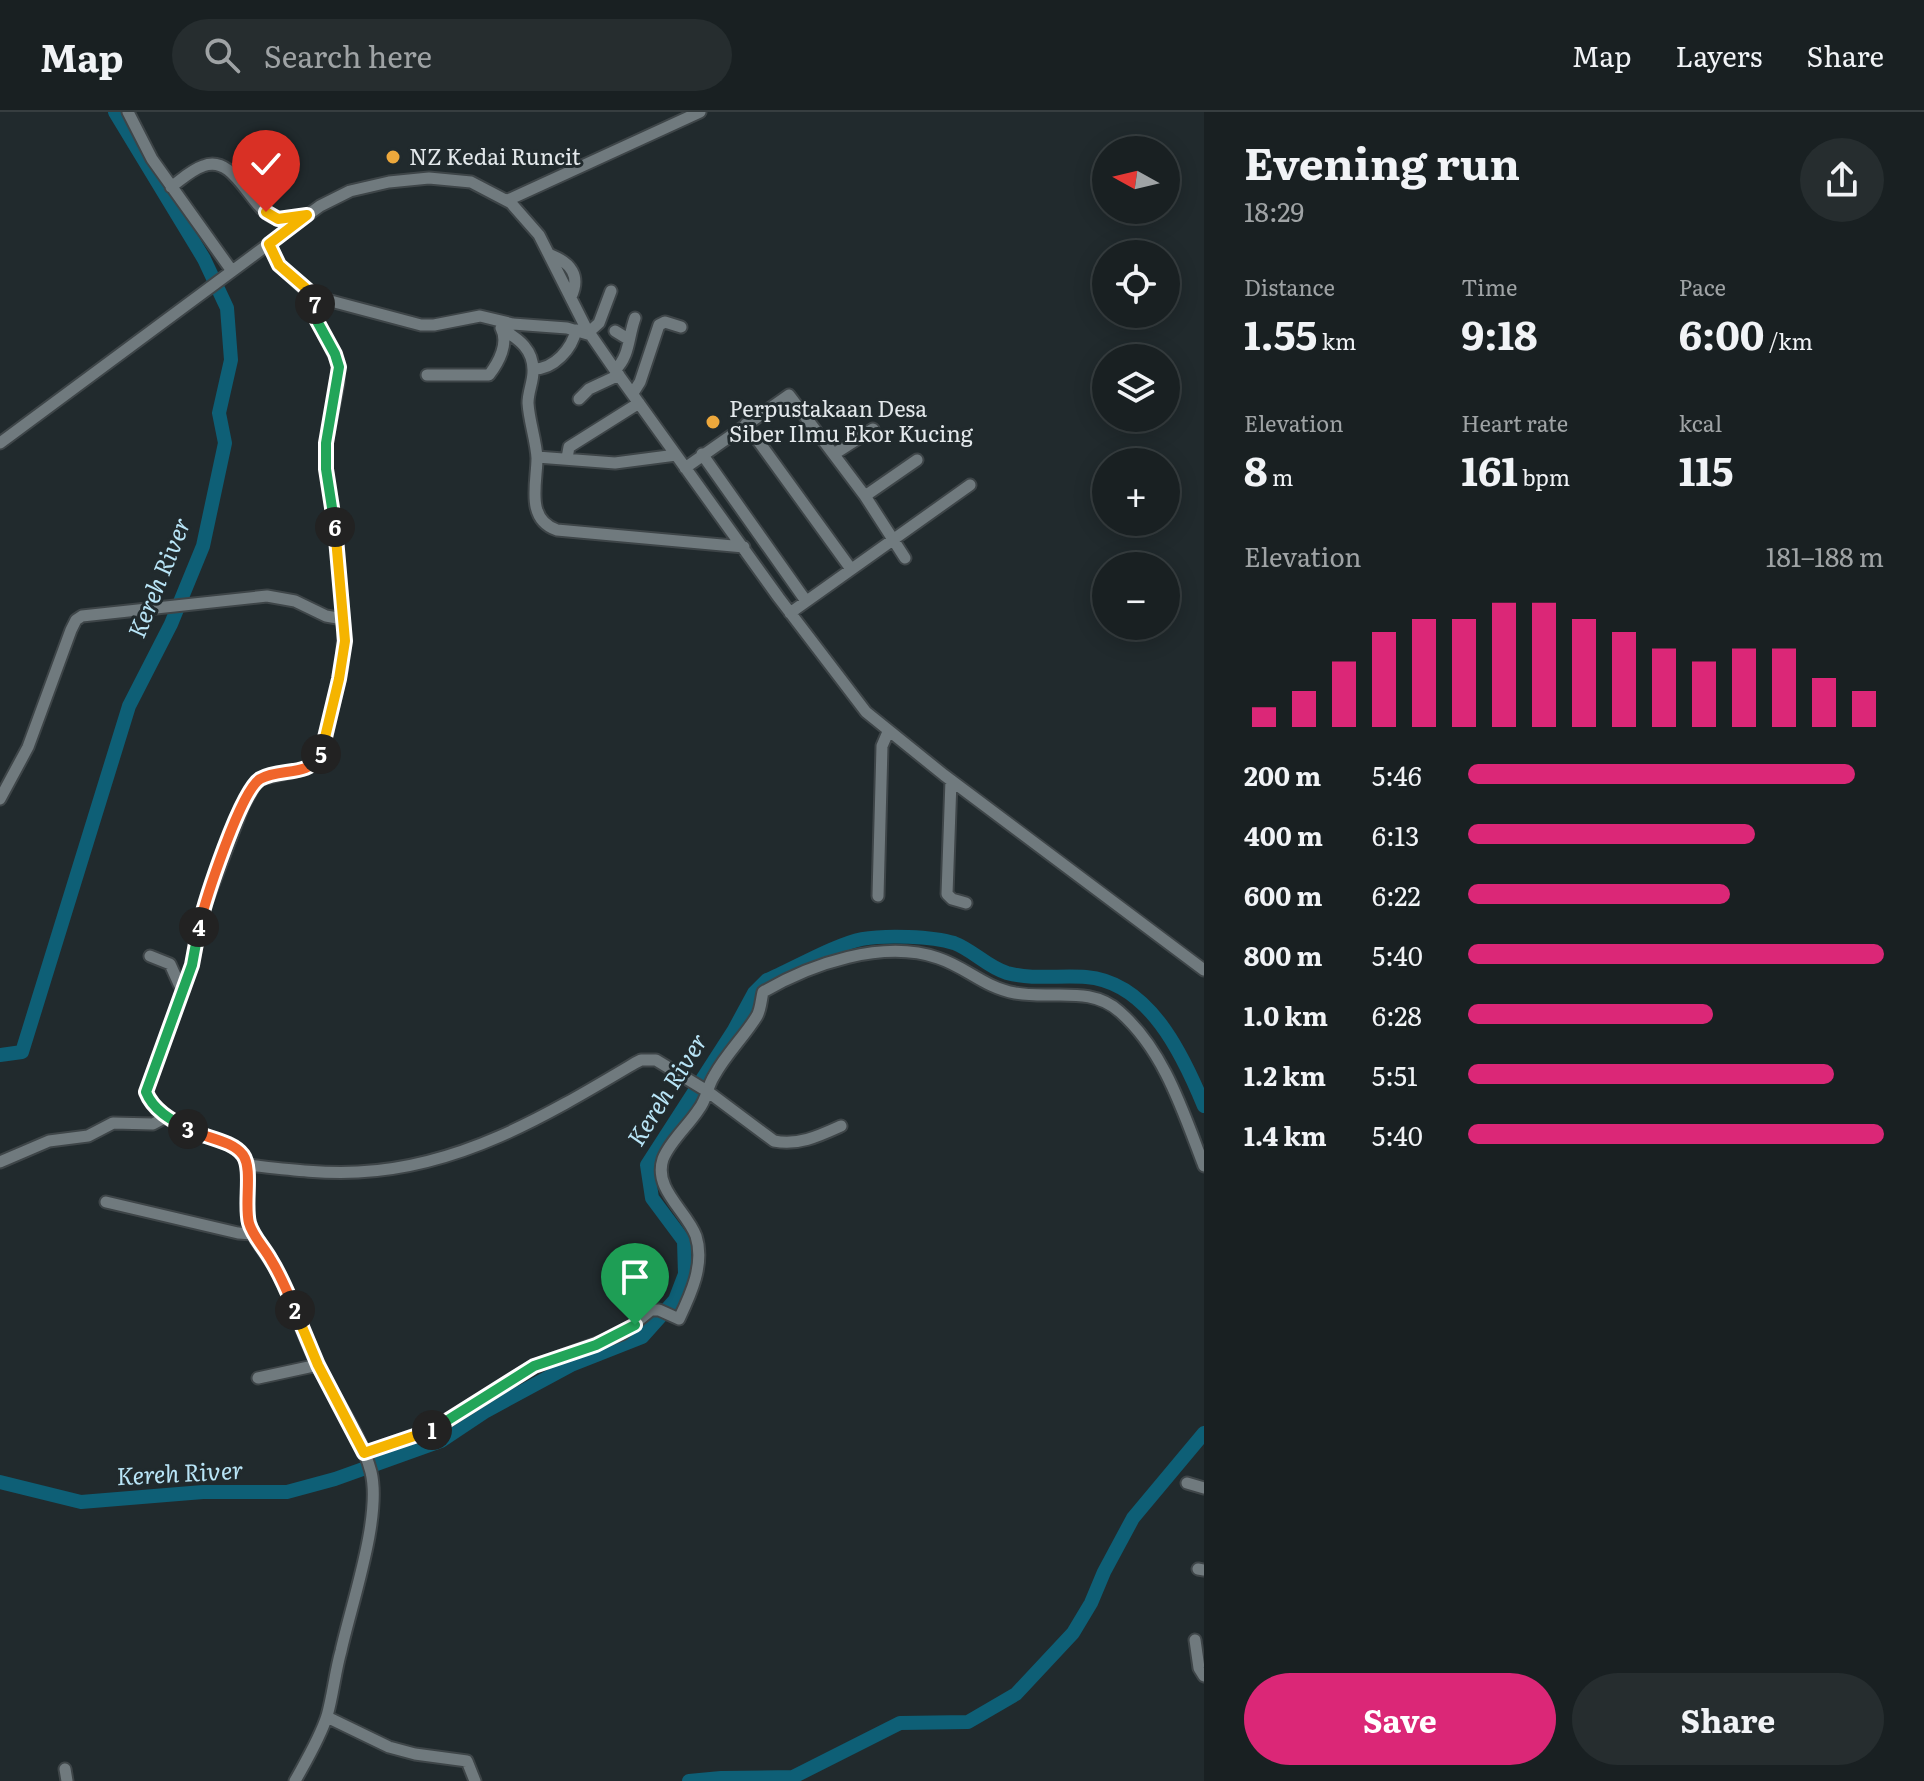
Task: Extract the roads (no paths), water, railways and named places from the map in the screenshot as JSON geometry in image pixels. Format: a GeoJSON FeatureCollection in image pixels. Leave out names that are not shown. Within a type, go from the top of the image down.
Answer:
{"type":"FeatureCollection","features":[{"type":"Feature","properties":{"kind":"street"},"geometry":{"type":"LineString","coordinates":[[128,112],[149,155],[227,275]]}},
{"type":"Feature","properties":{"kind":"street"},"geometry":{"type":"LineString","coordinates":[[508,200],[700,112]]}},
{"type":"Feature","properties":{"kind":"street"},"geometry":{"type":"LineString","coordinates":[[171,187],[205,164],[216,165],[236,175],[255,201],[272,217],[285,219],[307,215]]}},
{"type":"Feature","properties":{"kind":"street"},"geometry":{"type":"LineString","coordinates":[[0,443],[307,215],[350,191],[421,178],[471,182],[508,200],[539,235],[590,334],[790,613],[866,712],[888,732],[1204,970]]}},
{"type":"Feature","properties":{"kind":"street"},"geometry":{"type":"LineString","coordinates":[[269,244],[279,265],[312,296],[421,325],[480,316],[590,334]]}},
{"type":"Feature","properties":{"kind":"street"},"geometry":{"type":"LineString","coordinates":[[590,334],[599,323],[611,291]]}},
{"type":"Feature","properties":{"kind":"street"},"geometry":{"type":"LineString","coordinates":[[295,1781],[327,1717],[366,1543],[373,1498],[367,1462],[318,1365],[279,1274],[253,1234],[248,1215],[248,1165],[243,1154],[232,1146],[194,1133],[166,1117],[146,1092],[184,989],[204,908],[249,792],[261,779],[308,768],[321,755],[342,667],[345,641],[336,533],[326,469],[326,443],[339,367],[317,321],[312,296]]}},
{"type":"Feature","properties":{"kind":"street"},"geometry":{"type":"LineString","coordinates":[[579,399],[617,372],[628,351],[628,339],[635,318]]}},
{"type":"Feature","properties":{"kind":"street"},"geometry":{"type":"LineString","coordinates":[[492,319],[522,342],[534,369],[528,403],[537,457],[534,501],[543,520],[552,529],[744,547]]}},
{"type":"Feature","properties":{"kind":"street"},"geometry":{"type":"LineString","coordinates":[[567,458],[569,447],[636,398],[659,325],[665,322],[681,327]]}},
{"type":"Feature","properties":{"kind":"street"},"geometry":{"type":"LineString","coordinates":[[427,375],[489,375],[505,339],[502,329]]}},
{"type":"Feature","properties":{"kind":"street"},"geometry":{"type":"LineString","coordinates":[[534,369],[562,357],[576,330]]}},
{"type":"Feature","properties":{"kind":"street"},"geometry":{"type":"LineString","coordinates":[[615,331],[628,339]]}},
{"type":"Feature","properties":{"kind":"street"},"geometry":{"type":"LineString","coordinates":[[685,468],[789,395],[865,496],[905,558]]}},
{"type":"Feature","properties":{"kind":"street"},"geometry":{"type":"LineString","coordinates":[[746,424],[851,569]]}},
{"type":"Feature","properties":{"kind":"street"},"geometry":{"type":"LineString","coordinates":[[834,454],[873,429]]}},
{"type":"Feature","properties":{"kind":"street"},"geometry":{"type":"LineString","coordinates":[[702,454],[806,601]]}},
{"type":"Feature","properties":{"kind":"street"},"geometry":{"type":"LineString","coordinates":[[537,457],[615,463],[676,455]]}},
{"type":"Feature","properties":{"kind":"street"},"geometry":{"type":"LineString","coordinates":[[865,496],[917,460]]}},
{"type":"Feature","properties":{"kind":"street"},"geometry":{"type":"LineString","coordinates":[[790,613],[970,485]]}},
{"type":"Feature","properties":{"kind":"street"},"geometry":{"type":"LineString","coordinates":[[0,799],[28,747],[76,620],[87,615],[271,597],[295,601],[329,617],[343,619]]}},
{"type":"Feature","properties":{"kind":"street"},"geometry":{"type":"LineString","coordinates":[[878,896],[882,746],[888,732]]}},
{"type":"Feature","properties":{"kind":"street"},"geometry":{"type":"LineString","coordinates":[[951,780],[947,894],[966,903]]}},
{"type":"Feature","properties":{"kind":"street"},"geometry":{"type":"LineString","coordinates":[[367,1462],[440,1426],[534,1366],[622,1334],[648,1312],[659,1310],[679,1319],[697,1276],[698,1256],[692,1229],[666,1189],[662,1165],[670,1147],[702,1105],[701,1087],[757,1016],[765,990],[817,968],[853,956],[890,952],[925,955],[951,963],[997,989],[1022,994],[1086,996],[1114,1007],[1161,1064],[1204,1166]]}},
{"type":"Feature","properties":{"kind":"street"},"geometry":{"type":"LineString","coordinates":[[150,956],[168,963],[184,989]]}},
{"type":"Feature","properties":{"kind":"street"},"geometry":{"type":"LineString","coordinates":[[248,1165],[304,1172],[356,1173],[467,1152],[542,1117],[641,1060],[656,1060],[701,1087],[777,1142],[811,1139],[841,1126]]}},
{"type":"Feature","properties":{"kind":"street"},"geometry":{"type":"LineString","coordinates":[[0,1162],[49,1141],[88,1136],[113,1123],[153,1124],[166,1117]]}},
{"type":"Feature","properties":{"kind":"street"},"geometry":{"type":"LineString","coordinates":[[106,1202],[253,1234]]}},
{"type":"Feature","properties":{"kind":"street"},"geometry":{"type":"LineString","coordinates":[[258,1378],[318,1365]]}},
{"type":"Feature","properties":{"kind":"street"},"geometry":{"type":"LineString","coordinates":[[1187,1483],[1204,1488]]}},
{"type":"Feature","properties":{"kind":"street"},"geometry":{"type":"LineString","coordinates":[[1195,1640],[1199,1668],[1204,1676]]}},
{"type":"Feature","properties":{"kind":"street"},"geometry":{"type":"LineString","coordinates":[[327,1717],[381,1744],[415,1754],[467,1761],[475,1781]]}},
{"type":"Feature","properties":{"kind":"waterway","name":"Kereh River"},"geometry":{"type":"LineString","coordinates":[[0,1055],[22,1052],[129,706],[171,624],[203,546],[225,443],[219,413],[231,360],[227,308],[204,259],[115,112]]}},
{"type":"Feature","properties":{"kind":"waterway","name":"Kereh River"},"geometry":{"type":"LineString","coordinates":[[0,1482],[81,1502],[203,1492],[287,1492],[335,1479],[441,1441],[486,1411],[571,1365],[642,1337],[675,1300],[685,1274],[684,1241],[652,1198],[647,1165],[734,1030],[754,993],[767,980],[852,942],[883,937],[934,939],[961,946],[1007,973],[1037,977],[1086,977],[1108,982],[1128,992],[1161,1024],[1186,1065],[1204,1106]]}},
{"type":"Feature","properties":{"kind":"waterway","name":"Kereh River"},"geometry":{"type":"LineString","coordinates":[[689,1781],[793,1777],[900,1723],[968,1722],[1016,1694],[1073,1633],[1133,1518],[1204,1433]]}},
{"type":"Feature","properties":{"kind":"place","name":"NZ Kedai Runcit"},"geometry":{"type":"Point","coordinates":[393,157]}},
{"type":"Feature","properties":{"kind":"place","name":"Perpustakaan Desa Siber Ilmu Ekor Kucing"},"geometry":{"type":"Point","coordinates":[713,422]}}]}
